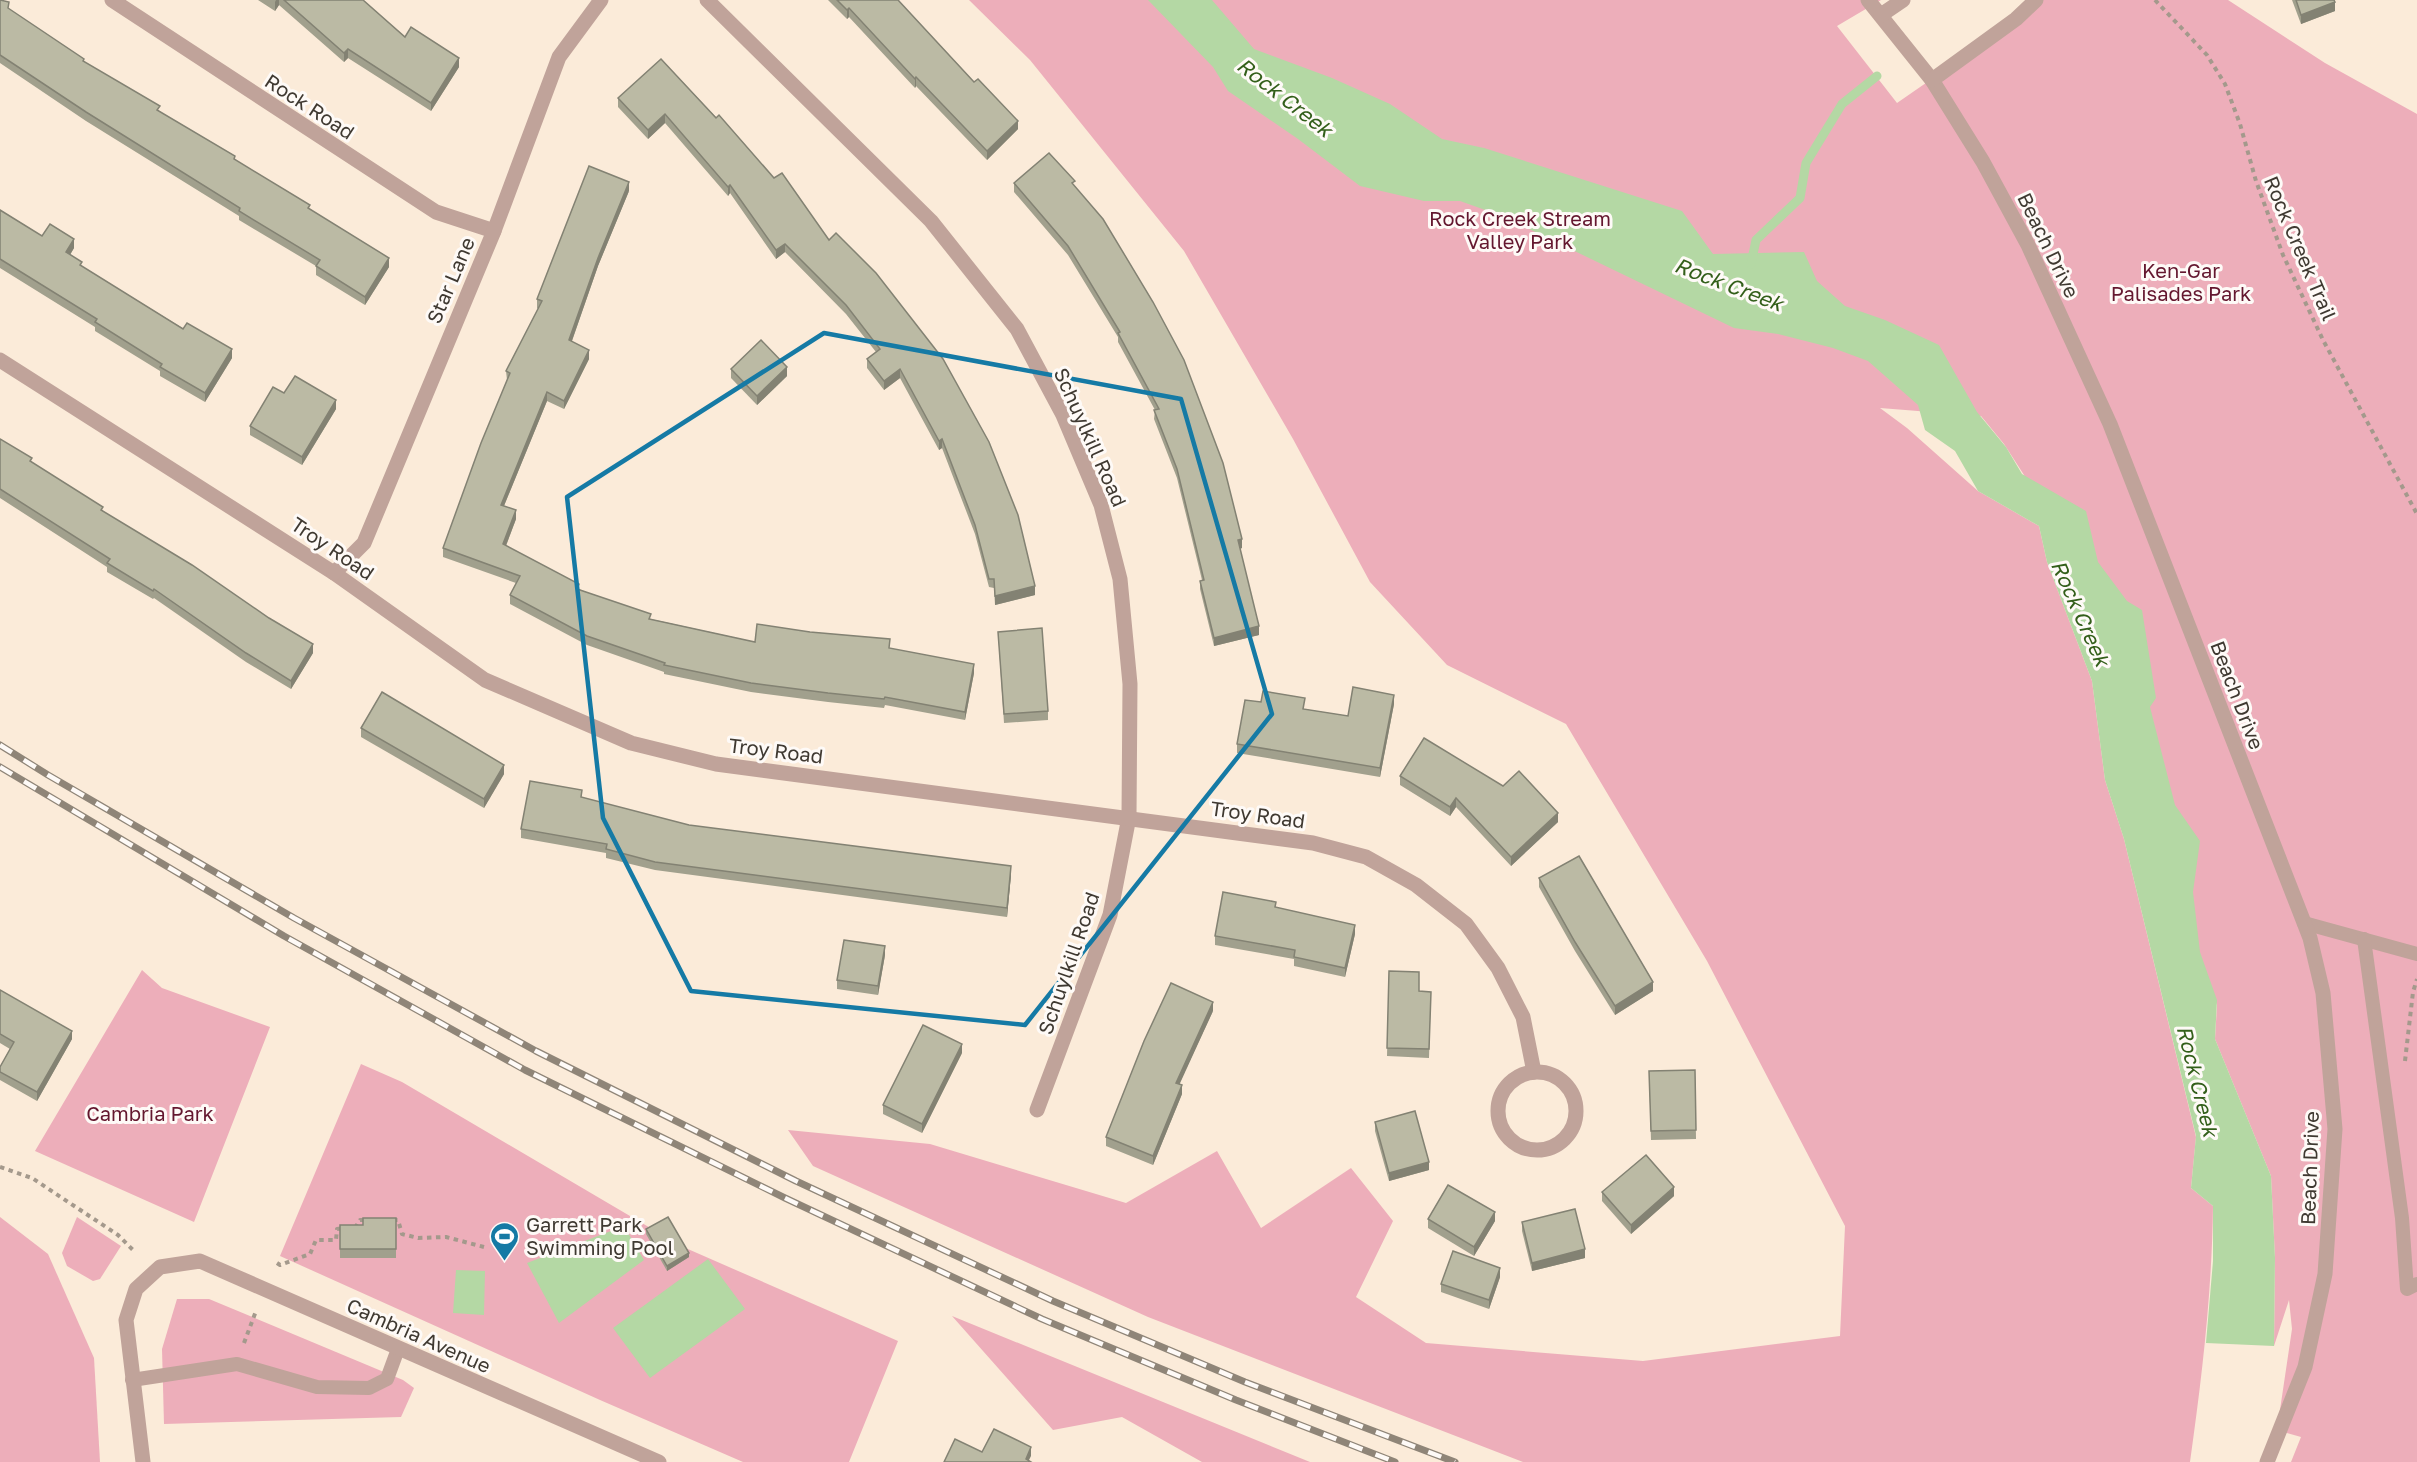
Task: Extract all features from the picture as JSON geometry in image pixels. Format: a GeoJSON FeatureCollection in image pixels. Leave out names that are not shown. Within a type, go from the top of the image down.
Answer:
{"type":"FeatureCollection","features":[{"type":"Feature","properties":{"kind":"street","name":"Rock Road"},"geometry":{"type":"LineString","coordinates":[[112,0],[436,212],[494,231]]}},
{"type":"Feature","properties":{"kind":"street","name":"Star Lane"},"geometry":{"type":"LineString","coordinates":[[334,573],[363,543],[494,231],[559,57],[600,0]]}},
{"type":"Feature","properties":{"kind":"street","name":"Schuylkill Road"},"geometry":{"type":"LineString","coordinates":[[707,0],[931,221],[1017,329],[1063,415],[1101,505],[1120,579],[1130,684],[1130,818],[1110,915],[1037,1110]]}},
{"type":"Feature","properties":{"kind":"street","name":"Beach Drive"},"geometry":{"type":"LineString","coordinates":[[1868,0],[1932,80],[1983,162],[2028,245],[2110,424],[2304,923],[2323,993],[2335,1140],[2325,1274],[2305,1367],[2267,1462]]}},
{"type":"Feature","properties":{"kind":"street"},"geometry":{"type":"LineString","coordinates":[[1881,15],[1903,0]]}},
{"type":"Feature","properties":{"kind":"street"},"geometry":{"type":"LineString","coordinates":[[1932,80],[2016,19],[2036,0]]}},
{"type":"Feature","properties":{"kind":"street","name":"Troy Road"},"geometry":{"type":"LineString","coordinates":[[0,360],[334,573],[485,680],[631,743],[716,764],[1313,843],[1366,857],[1416,885],[1466,924],[1498,968],[1523,1017],[1534,1072]]}},
{"type":"Feature","properties":{"kind":"street"},"geometry":{"type":"LineString","coordinates":[[1534,1072],[1547,1073],[1559,1078],[1574,1098],[1576,1111],[1574,1124],[1559,1144],[1546,1149],[1534,1150],[1521,1147],[1510,1140],[1502,1130],[1498,1111],[1503,1092],[1511,1082],[1521,1075],[1534,1072]]}},
{"type":"Feature","properties":{"kind":"street","name":"Cambria Avenue"},"geometry":{"type":"LineString","coordinates":[[132,1380],[126,1320],[136,1289],[160,1266],[200,1261],[659,1462]]}},
{"type":"Feature","properties":{"kind":"street"},"geometry":{"type":"LineString","coordinates":[[132,1380],[143,1462]]}},
{"type":"Feature","properties":{"kind":"lane"},"geometry":{"type":"LineString","coordinates":[[2304,923],[2417,954]]}},
{"type":"Feature","properties":{"kind":"lane"},"geometry":{"type":"LineString","coordinates":[[2364,939],[2402,1218],[2407,1289],[2417,1284]]}},
{"type":"Feature","properties":{"kind":"lane"},"geometry":{"type":"LineString","coordinates":[[132,1380],[237,1364],[317,1387],[369,1388],[387,1379],[398,1349]]}},
{"type":"Feature","properties":{"kind":"path","name":"Rock Creek Trail"},"geometry":{"type":"LineString","coordinates":[[2155,0],[2207,55],[2225,84],[2283,255],[2328,349],[2417,514]]}},
{"type":"Feature","properties":{"kind":"path"},"geometry":{"type":"LineString","coordinates":[[2404,1071],[2413,992],[2417,979]]}},
{"type":"Feature","properties":{"kind":"path"},"geometry":{"type":"LineString","coordinates":[[0,1167],[32,1178],[118,1235],[134,1251]]}},
{"type":"Feature","properties":{"kind":"path"},"geometry":{"type":"LineString","coordinates":[[277,1263],[280,1265],[310,1254],[316,1240],[336,1240],[337,1229],[355,1228],[360,1220],[370,1220]]}},
{"type":"Feature","properties":{"kind":"path"},"geometry":{"type":"LineString","coordinates":[[389,1220],[398,1220],[402,1234],[418,1238],[446,1238],[484,1247]]}},
{"type":"Feature","properties":{"kind":"path"},"geometry":{"type":"LineString","coordinates":[[252,1321],[257,1307]]}},
{"type":"Feature","properties":{"kind":"highlighted area"},"geometry":{"type":"Polygon","coordinates":[[[824,333],[1181,399],[1272,714],[1025,1025],[691,991],[603,818],[567,497],[824,333]]]}},
{"type":"Feature","properties":{"kind":"green space"},"geometry":{"type":"Polygon","coordinates":[[[969,0],[1881,0],[1837,26],[1897,103],[1988,40],[2030,0],[2228,0],[2325,63],[2417,114],[2417,1462],[2291,1462],[2301,1437],[2277,1430],[2292,1329],[2289,1300],[2274,1346],[2275,1258],[2271,1176],[2215,1039],[2217,1005],[2024,475],[2004,444],[1981,416],[1880,408],[1907,428],[1978,491],[2039,526],[2047,562],[2092,681],[2105,780],[2124,839],[2196,1137],[2191,1188],[2213,1206],[2206,1334],[2190,1462],[1523,1462],[1148,1317],[813,1166],[788,1130],[930,1144],[1126,1203],[1217,1151],[1261,1228],[1351,1168],[1393,1221],[1356,1297],[1426,1343],[1643,1361],[1840,1336],[1845,1226],[1707,961],[1566,724],[1447,665],[1370,582],[1293,439],[1184,251],[1030,60],[969,0]]]}},
{"type":"Feature","properties":{"kind":"green space","name":"Cambria Park"},"geometry":{"type":"Polygon","coordinates":[[[142,970],[162,988],[270,1027],[194,1222],[35,1151],[142,970]]]}},
{"type":"Feature","properties":{"kind":"green space","name":"Garrett Park Swimming Pool"},"geometry":{"type":"Polygon","coordinates":[[[361,1064],[402,1082],[681,1246],[898,1341],[849,1462],[743,1462],[280,1256],[361,1064]]]}},
{"type":"Feature","properties":{"kind":"green space"},"geometry":{"type":"Polygon","coordinates":[[[0,1217],[48,1254],[94,1358],[100,1462],[0,1462],[0,1217]]]}},
{"type":"Feature","properties":{"kind":"green space"},"geometry":{"type":"Polygon","coordinates":[[[77,1217],[121,1246],[100,1279],[93,1281],[67,1266],[62,1253],[77,1217]]]}},
{"type":"Feature","properties":{"kind":"green space"},"geometry":{"type":"Polygon","coordinates":[[[177,1299],[209,1299],[403,1380],[414,1388],[401,1417],[164,1424],[162,1349],[177,1299]]]}},
{"type":"Feature","properties":{"kind":"green space"},"geometry":{"type":"Polygon","coordinates":[[[952,1316],[1310,1462],[1202,1462],[1122,1417],[1053,1430],[952,1316]]]}},
{"type":"Feature","properties":{"kind":"water","name":"Rock Creek"},"geometry":{"type":"Polygon","coordinates":[[[1148,0],[1212,0],[1254,49],[1332,78],[1390,104],[1442,139],[1484,148],[1682,211],[1713,254],[1804,252],[1817,281],[1845,306],[1885,320],[1939,345],[1977,412],[2006,447],[2022,474],[2086,511],[2098,562],[2127,601],[2142,610],[2156,698],[2150,707],[2175,805],[2200,841],[2193,892],[2200,952],[2217,1000],[2215,1039],[2271,1176],[2275,1258],[2274,1346],[2206,1343],[2213,1261],[2213,1206],[2191,1188],[2196,1136],[2124,839],[2105,780],[2092,681],[2047,562],[2039,526],[1978,491],[1955,451],[1925,430],[1918,405],[1868,361],[1833,348],[1778,334],[1734,328],[1502,216],[1460,201],[1424,201],[1360,186],[1298,139],[1228,91],[1213,67],[1148,0]]]}},
{"type":"Feature","properties":{"kind":"water"},"geometry":{"type":"Polygon","coordinates":[[[624,1226],[644,1260],[559,1323],[527,1263],[624,1226]]]}},
{"type":"Feature","properties":{"kind":"water"},"geometry":{"type":"Polygon","coordinates":[[[708,1259],[745,1309],[650,1378],[613,1328],[708,1259]]]}},
{"type":"Feature","properties":{"kind":"water"},"geometry":{"type":"Polygon","coordinates":[[[456,1270],[485,1271],[484,1315],[453,1313],[456,1270]]]}},
{"type":"Feature","properties":{"kind":"building"},"geometry":{"type":"Polygon","coordinates":[[[0,0],[9,2],[8,8],[84,59],[83,61],[160,106],[157,110],[235,156],[234,159],[310,205],[308,208],[389,258],[365,297],[316,266],[320,260],[239,211],[240,208],[86,112],[0,55],[0,0]]]}},
{"type":"Feature","properties":{"kind":"building"},"geometry":{"type":"Polygon","coordinates":[[[284,0],[363,0],[405,37],[411,27],[459,58],[431,103],[348,49],[344,53],[284,0]]]}},
{"type":"Feature","properties":{"kind":"building"},"geometry":{"type":"Polygon","coordinates":[[[837,0],[898,0],[974,82],[978,79],[1018,121],[987,151],[916,77],[915,79],[849,8],[847,10],[837,0]]]}},
{"type":"Feature","properties":{"kind":"building"},"geometry":{"type":"Polygon","coordinates":[[[2296,0],[2334,0],[2335,2],[2301,15],[2296,0]]]}},
{"type":"Feature","properties":{"kind":"building"},"geometry":{"type":"Polygon","coordinates":[[[661,59],[716,118],[719,115],[774,178],[782,173],[829,240],[836,233],[876,273],[943,359],[989,442],[1018,515],[1035,586],[995,596],[994,579],[989,579],[975,525],[942,439],[939,441],[900,369],[884,381],[867,359],[880,349],[846,305],[785,244],[776,250],[730,185],[728,187],[665,114],[648,130],[618,98],[661,59]]]}},
{"type":"Feature","properties":{"kind":"building"},"geometry":{"type":"Polygon","coordinates":[[[1049,153],[1075,181],[1072,183],[1103,219],[1153,302],[1184,360],[1223,463],[1242,539],[1238,540],[1259,626],[1214,638],[1200,581],[1204,580],[1177,469],[1154,410],[1159,409],[1118,333],[1120,332],[1068,246],[1014,183],[1049,153]]]}},
{"type":"Feature","properties":{"kind":"building"},"geometry":{"type":"Polygon","coordinates":[[[589,166],[629,182],[598,258],[569,340],[589,350],[564,401],[547,392],[501,505],[516,510],[503,544],[579,584],[577,589],[651,614],[649,619],[755,642],[757,624],[810,632],[890,639],[889,648],[974,664],[965,712],[885,697],[884,699],[751,683],[664,665],[665,663],[587,636],[510,595],[520,576],[443,548],[481,443],[510,373],[506,371],[542,301],[537,299],[589,166]]]}},
{"type":"Feature","properties":{"kind":"building"},"geometry":{"type":"Polygon","coordinates":[[[0,210],[42,236],[50,224],[74,239],[66,252],[82,262],[80,265],[183,329],[187,323],[232,349],[205,393],[160,367],[162,364],[95,322],[97,319],[0,259],[0,210]]]}},
{"type":"Feature","properties":{"kind":"building"},"geometry":{"type":"Polygon","coordinates":[[[761,340],[787,367],[757,396],[731,369],[761,340]]]}},
{"type":"Feature","properties":{"kind":"building"},"geometry":{"type":"Polygon","coordinates":[[[295,376],[336,400],[302,457],[250,426],[273,387],[284,393],[295,376]]]}},
{"type":"Feature","properties":{"kind":"building"},"geometry":{"type":"Polygon","coordinates":[[[0,439],[32,458],[30,461],[103,507],[101,510],[192,565],[269,618],[313,644],[291,681],[246,653],[154,589],[153,591],[107,563],[110,559],[0,489],[0,439]]]}},
{"type":"Feature","properties":{"kind":"building"},"geometry":{"type":"Polygon","coordinates":[[[1042,628],[1048,711],[1004,714],[998,632],[1042,628]]]}},
{"type":"Feature","properties":{"kind":"building"},"geometry":{"type":"Polygon","coordinates":[[[1353,687],[1394,695],[1380,768],[1237,744],[1245,700],[1261,702],[1263,691],[1305,698],[1303,709],[1348,716],[1353,687]]]}},
{"type":"Feature","properties":{"kind":"building"},"geometry":{"type":"Polygon","coordinates":[[[382,692],[504,765],[484,799],[361,728],[382,692]]]}},
{"type":"Feature","properties":{"kind":"building"},"geometry":{"type":"Polygon","coordinates":[[[1424,738],[1503,786],[1519,771],[1558,813],[1511,857],[1456,798],[1450,807],[1400,776],[1424,738]]]}},
{"type":"Feature","properties":{"kind":"building"},"geometry":{"type":"Polygon","coordinates":[[[530,781],[582,790],[581,797],[689,825],[1011,866],[1007,908],[655,862],[606,849],[607,844],[521,829],[530,781]]]}},
{"type":"Feature","properties":{"kind":"building"},"geometry":{"type":"Polygon","coordinates":[[[1579,856],[1653,982],[1615,1006],[1539,878],[1579,856]]]}},
{"type":"Feature","properties":{"kind":"building"},"geometry":{"type":"Polygon","coordinates":[[[1223,892],[1276,902],[1275,907],[1355,925],[1345,968],[1294,957],[1295,950],[1215,936],[1223,892]]]}},
{"type":"Feature","properties":{"kind":"building"},"geometry":{"type":"Polygon","coordinates":[[[844,940],[885,946],[878,986],[837,980],[844,940]]]}},
{"type":"Feature","properties":{"kind":"building"},"geometry":{"type":"Polygon","coordinates":[[[1389,971],[1419,972],[1419,991],[1431,992],[1429,1049],[1387,1048],[1389,971]]]}},
{"type":"Feature","properties":{"kind":"building"},"geometry":{"type":"Polygon","coordinates":[[[1171,983],[1213,1002],[1176,1083],[1182,1085],[1153,1156],[1106,1137],[1144,1041],[1171,983]]]}},
{"type":"Feature","properties":{"kind":"building"},"geometry":{"type":"Polygon","coordinates":[[[0,990],[72,1031],[37,1092],[0,1072],[0,1067],[14,1042],[0,1034],[0,990]]]}},
{"type":"Feature","properties":{"kind":"building"},"geometry":{"type":"Polygon","coordinates":[[[923,1025],[962,1044],[922,1124],[883,1105],[923,1025]]]}},
{"type":"Feature","properties":{"kind":"building"},"geometry":{"type":"Polygon","coordinates":[[[1695,1070],[1696,1130],[1651,1131],[1649,1071],[1695,1070]]]}},
{"type":"Feature","properties":{"kind":"building"},"geometry":{"type":"Polygon","coordinates":[[[1415,1111],[1429,1162],[1389,1173],[1375,1122],[1415,1111]]]}},
{"type":"Feature","properties":{"kind":"building"},"geometry":{"type":"Polygon","coordinates":[[[1646,1155],[1674,1187],[1631,1225],[1602,1192],[1646,1155]]]}},
{"type":"Feature","properties":{"kind":"building"},"geometry":{"type":"Polygon","coordinates":[[[1448,1185],[1495,1212],[1474,1247],[1428,1219],[1448,1185]]]}},
{"type":"Feature","properties":{"kind":"building"},"geometry":{"type":"Polygon","coordinates":[[[1575,1209],[1585,1249],[1532,1263],[1522,1222],[1575,1209]]]}},
{"type":"Feature","properties":{"kind":"building"},"geometry":{"type":"Polygon","coordinates":[[[668,1217],[689,1253],[667,1266],[646,1229],[668,1217]]]}},
{"type":"Feature","properties":{"kind":"building"},"geometry":{"type":"Polygon","coordinates":[[[363,1218],[396,1218],[396,1249],[340,1249],[340,1225],[363,1225],[363,1218]]]}},
{"type":"Feature","properties":{"kind":"building"},"geometry":{"type":"Polygon","coordinates":[[[1453,1251],[1500,1268],[1489,1300],[1441,1284],[1453,1251]]]}},
{"type":"Feature","properties":{"kind":"building"},"geometry":{"type":"Polygon","coordinates":[[[994,1429],[1031,1447],[1026,1459],[1031,1462],[944,1462],[955,1439],[982,1452],[994,1429]]]}},
{"type":"Feature","properties":{"kind":"waterway"},"geometry":{"type":"LineString","coordinates":[[1751,264],[1756,240],[1800,198],[1806,163],[1842,104],[1877,76]]}},
{"type":"Feature","properties":{"kind":"railway"},"geometry":{"type":"LineString","coordinates":[[0,745],[294,918],[536,1051],[796,1181],[1053,1301],[1245,1382],[1455,1462]]}},
{"type":"Feature","properties":{"kind":"railway"},"geometry":{"type":"LineString","coordinates":[[0,767],[284,936],[525,1070],[785,1198],[1042,1319],[1236,1400],[1395,1462]]}},
{"type":"Feature","properties":{"kind":"place","name":"Garrett Park Swimming Pool"},"geometry":{"type":"Point","coordinates":[505,1262]}},
{"type":"Feature","properties":{"kind":"park label","name":"Rock Creek Stream Valley Park"},"geometry":{"type":"Point","coordinates":[1520,230]}},
{"type":"Feature","properties":{"kind":"park label","name":"Ken-Gar Palisades Park"},"geometry":{"type":"Point","coordinates":[2181,282]}}]}
